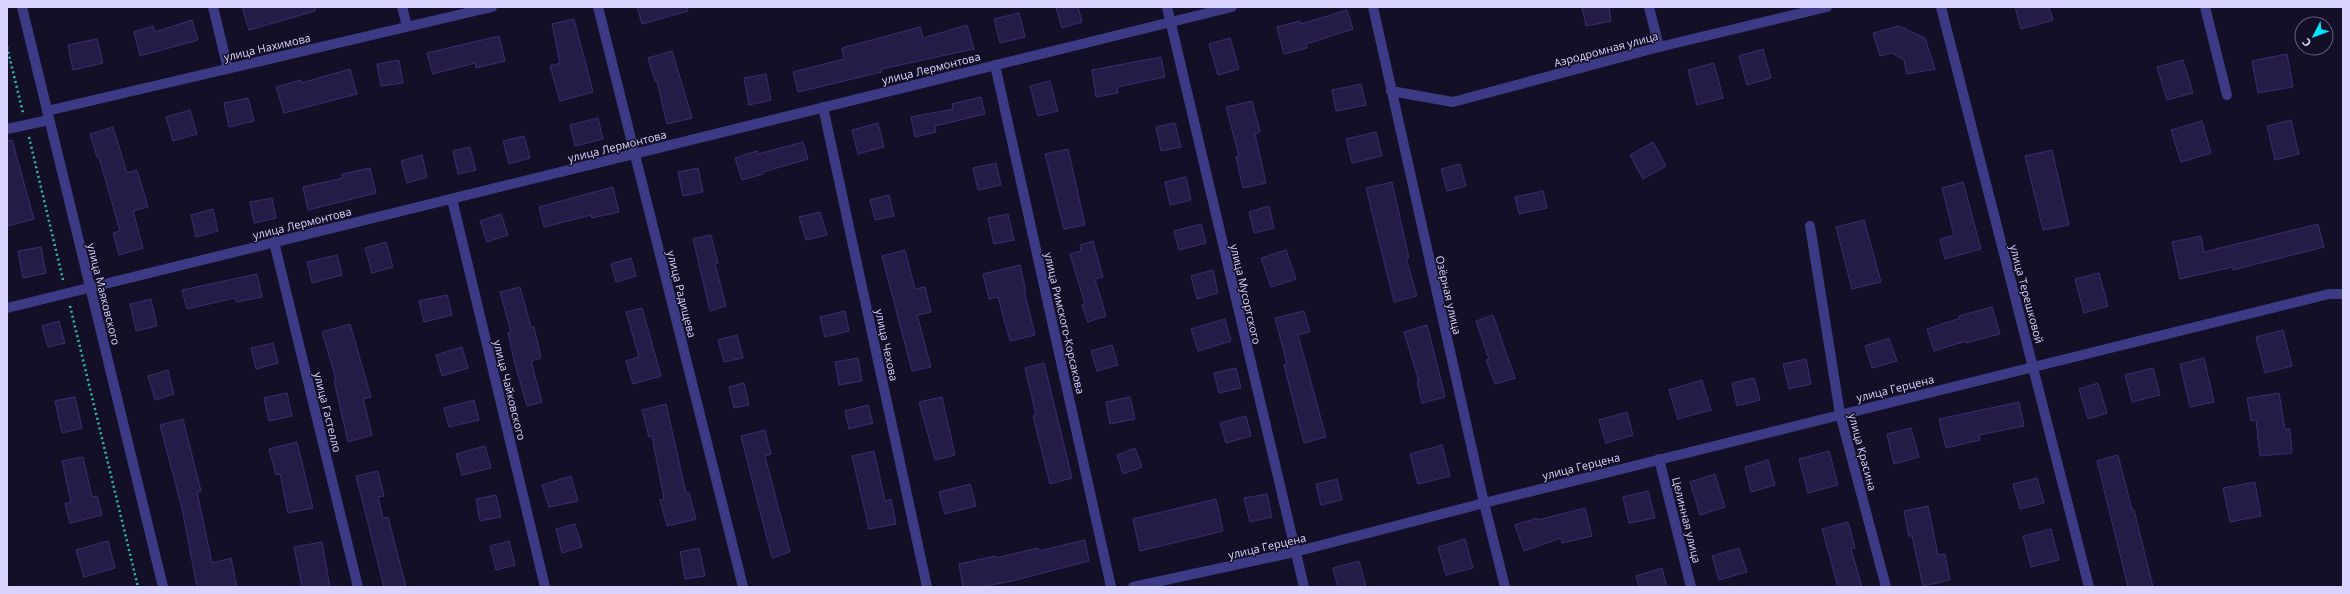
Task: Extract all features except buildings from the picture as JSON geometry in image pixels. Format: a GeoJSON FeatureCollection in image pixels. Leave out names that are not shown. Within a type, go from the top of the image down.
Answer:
{"type":"FeatureCollection","features":[{"type":"Feature","properties":{"kind":"street","name":"улица Маяковского"},"geometry":{"type":"LineString","coordinates":[[22,7],[163,587]]}},
{"type":"Feature","properties":{"kind":"street"},"geometry":{"type":"LineString","coordinates":[[213,7],[228,69]]}},
{"type":"Feature","properties":{"kind":"street"},"geometry":{"type":"LineString","coordinates":[[402,7],[407,26]]}},
{"type":"Feature","properties":{"kind":"street","name":"улица Нахимова"},"geometry":{"type":"LineString","coordinates":[[7,129],[26,125],[48,116],[228,69],[492,7]]}},
{"type":"Feature","properties":{"kind":"street","name":"улица Радищева"},"geometry":{"type":"LineString","coordinates":[[598,7],[743,587]]}},
{"type":"Feature","properties":{"kind":"street","name":"улица Мусоргского"},"geometry":{"type":"LineString","coordinates":[[1167,7],[1304,587]]}},
{"type":"Feature","properties":{"kind":"street","name":"улица Лермонтова"},"geometry":{"type":"LineString","coordinates":[[7,308],[1232,7]]}},
{"type":"Feature","properties":{"kind":"street","name":"Озёрная улица"},"geometry":{"type":"LineString","coordinates":[[1373,7],[1484,503],[1505,587]]}},
{"type":"Feature","properties":{"kind":"street"},"geometry":{"type":"LineString","coordinates":[[1649,7],[1659,47]]}},
{"type":"Feature","properties":{"kind":"street","name":"Аэродромная улица"},"geometry":{"type":"LineString","coordinates":[[1391,91],[1453,102],[1659,47],[1827,7]]}},
{"type":"Feature","properties":{"kind":"street","name":"улица Терешковой"},"geometry":{"type":"LineString","coordinates":[[1941,7],[2034,366],[2089,587]]}},
{"type":"Feature","properties":{"kind":"street"},"geometry":{"type":"LineString","coordinates":[[2204,7],[2227,95]]}},
{"type":"Feature","properties":{"kind":"street","name":"улица Римского-Корсакова"},"geometry":{"type":"LineString","coordinates":[[995,65],[1111,587]]}},
{"type":"Feature","properties":{"kind":"street","name":"улица Чехова"},"geometry":{"type":"LineString","coordinates":[[823,107],[928,587]]}},
{"type":"Feature","properties":{"kind":"street","name":"улица Чайковского"},"geometry":{"type":"LineString","coordinates":[[452,199],[545,587]]}},
{"type":"Feature","properties":{"kind":"street","name":"улица Красина"},"geometry":{"type":"LineString","coordinates":[[1810,226],[1840,414],[1886,587]]}},
{"type":"Feature","properties":{"kind":"street","name":"улица Гастелло"},"geometry":{"type":"LineString","coordinates":[[274,242],[358,587]]}},
{"type":"Feature","properties":{"kind":"street","name":"улица Герцена"},"geometry":{"type":"LineString","coordinates":[[1133,587],[1295,552],[1484,503],[2034,366],[2329,294],[2343,294]]}},
{"type":"Feature","properties":{"kind":"street","name":"Целинная улица"},"geometry":{"type":"LineString","coordinates":[[1659,459],[1691,587]]}},
{"type":"Feature","properties":{"kind":"path"},"geometry":{"type":"LineString","coordinates":[[7,47],[138,587]]}}]}
